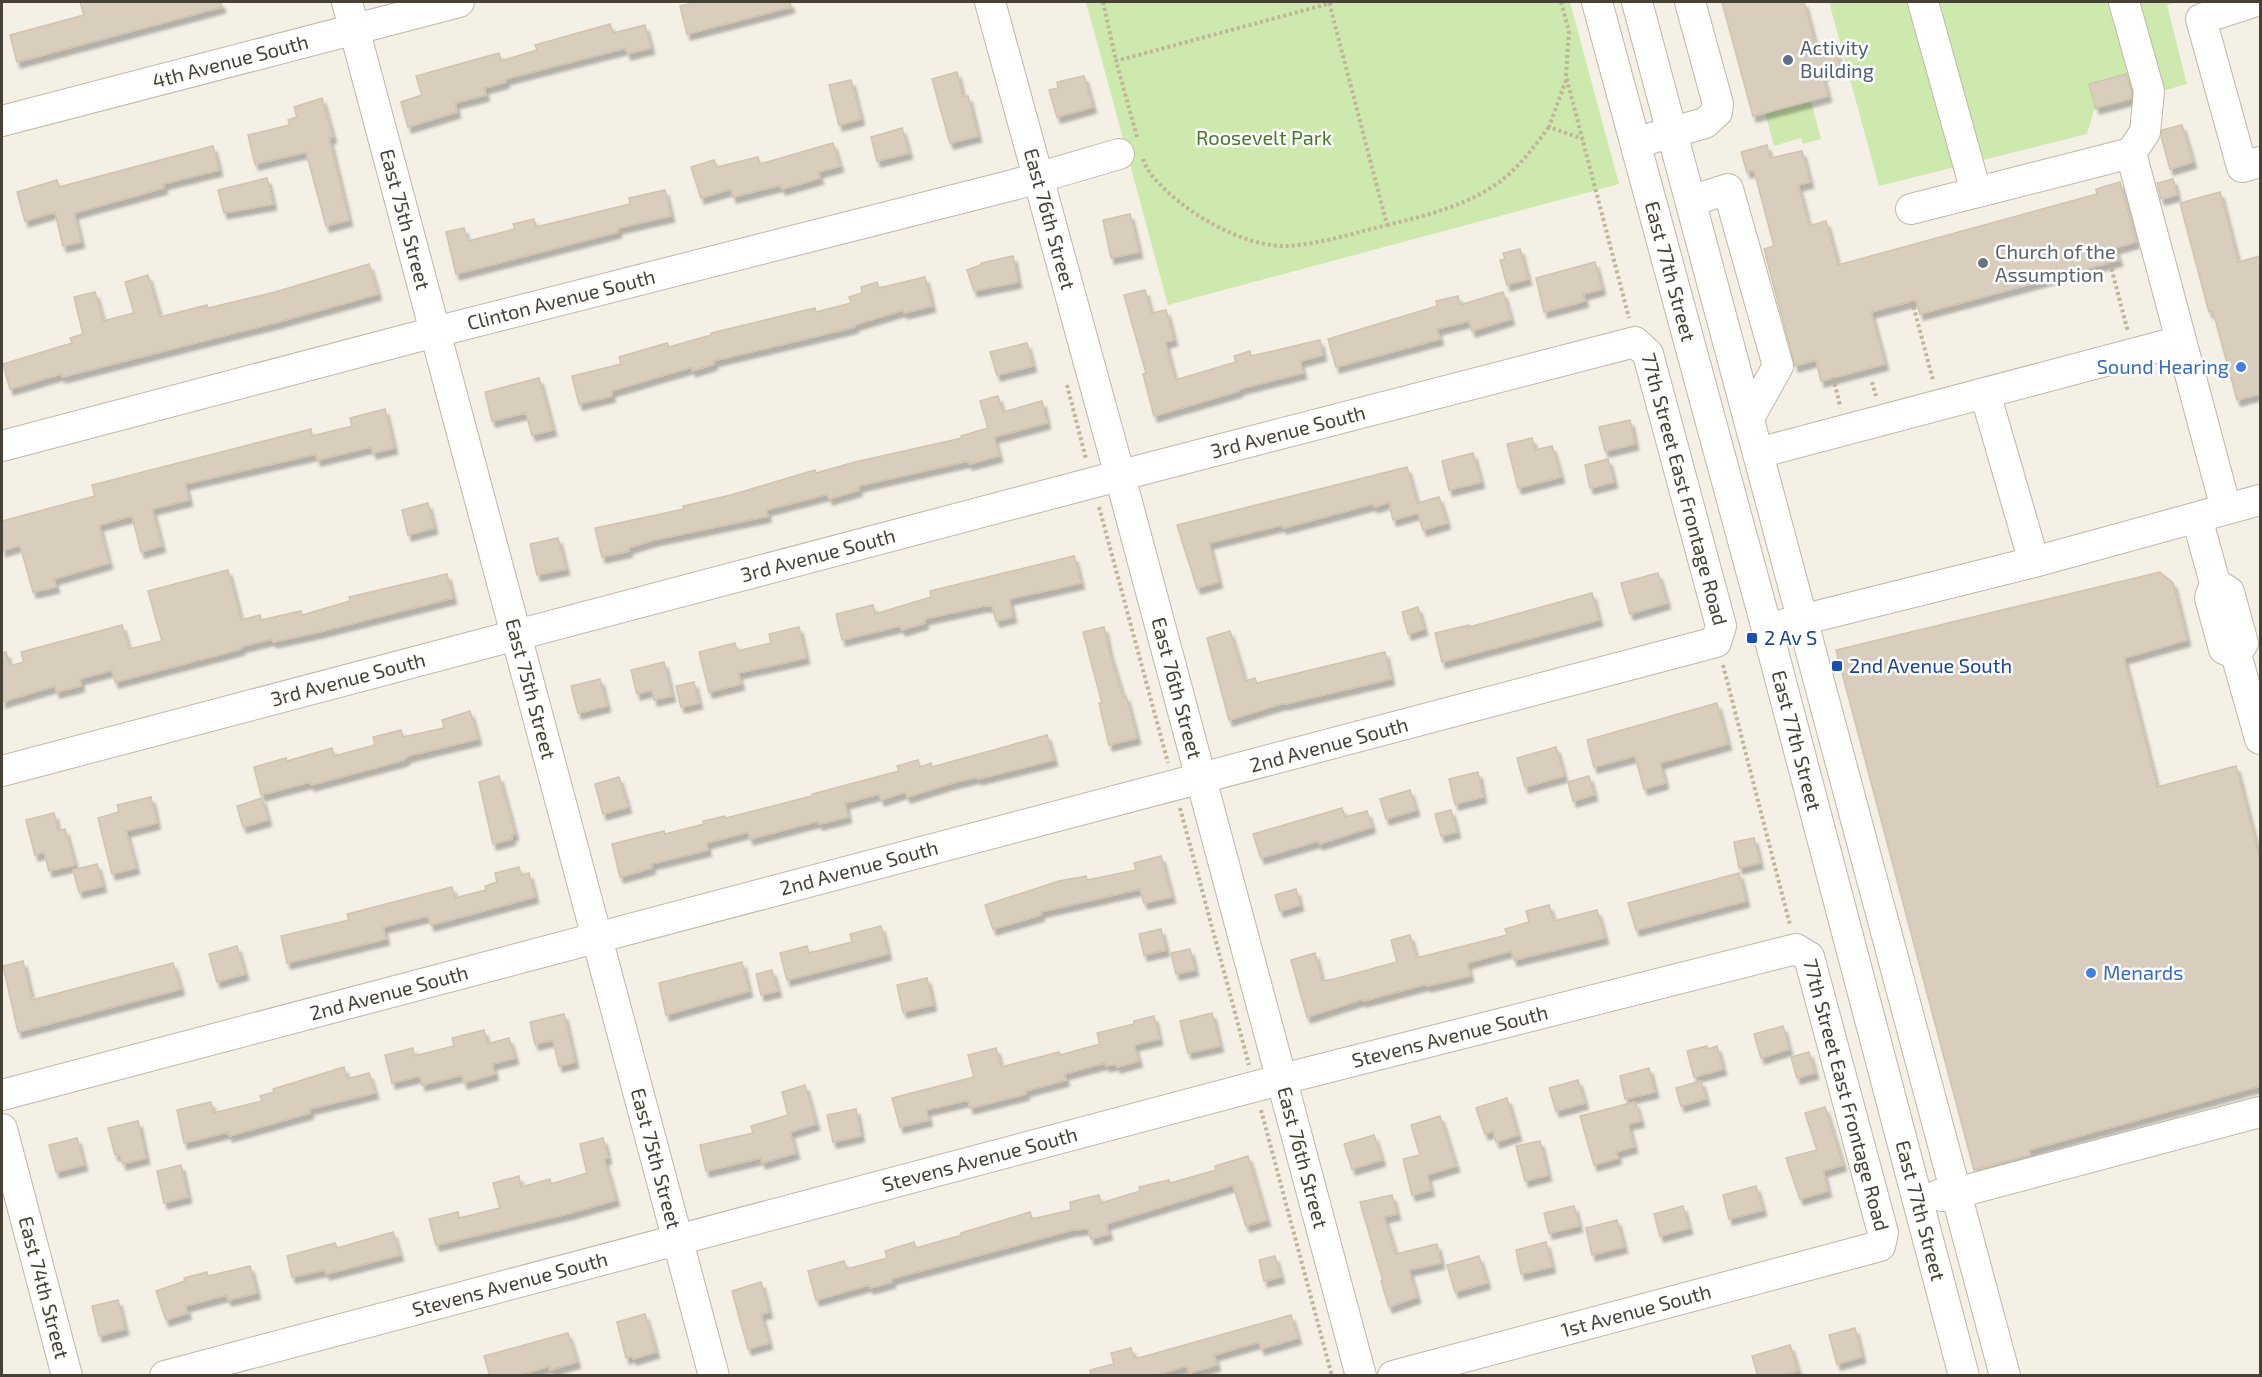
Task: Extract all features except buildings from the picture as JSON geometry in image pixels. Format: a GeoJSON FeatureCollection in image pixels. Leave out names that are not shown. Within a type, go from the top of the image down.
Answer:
{"type":"FeatureCollection","features":[{"type":"Feature","properties":{"kind":"street","name":"4th Avenue South"},"geometry":{"type":"LineString","coordinates":[[2,121],[350,15],[459,2]]}},
{"type":"Feature","properties":{"kind":"street","name":"East 76th Street"},"geometry":{"type":"LineString","coordinates":[[990,2],[1036,178],[1120,476],[1361,1376]]}},
{"type":"Feature","properties":{"kind":"street","name":"East 77th Street"},"geometry":{"type":"LineString","coordinates":[[1597,2],[1767,629],[1964,1376]]}},
{"type":"Feature","properties":{"kind":"street","name":"East 77th Street"},"geometry":{"type":"LineString","coordinates":[[1637,2],[2005,1376]]}},
{"type":"Feature","properties":{"kind":"street"},"geometry":{"type":"LineString","coordinates":[[1635,142],[1705,123],[1717,112],[1718,104],[1690,2]]}},
{"type":"Feature","properties":{"kind":"street"},"geometry":{"type":"LineString","coordinates":[[1923,2],[1976,192]]}},
{"type":"Feature","properties":{"kind":"street"},"geometry":{"type":"LineString","coordinates":[[1911,209],[2131,153],[2145,132],[2149,91],[2124,2]]}},
{"type":"Feature","properties":{"kind":"street"},"geometry":{"type":"LineString","coordinates":[[2260,23],[2252,2],[2201,19],[2242,166],[2260,162]]}},
{"type":"Feature","properties":{"kind":"street","name":"East 75th Street"},"geometry":{"type":"LineString","coordinates":[[350,15],[714,1376]]}},
{"type":"Feature","properties":{"kind":"street","name":"Clinton Avenue South"},"geometry":{"type":"LineString","coordinates":[[2,446],[1036,178],[1133,150]]}},
{"type":"Feature","properties":{"kind":"street"},"geometry":{"type":"LineString","coordinates":[[2131,153],[2226,509]]}},
{"type":"Feature","properties":{"kind":"street"},"geometry":{"type":"LineString","coordinates":[[1691,201],[1728,189],[1778,366],[1749,418]]}},
{"type":"Feature","properties":{"kind":"street"},"geometry":{"type":"LineString","coordinates":[[1758,453],[2181,341]]}},
{"type":"Feature","properties":{"kind":"street","name":"3rd Avenue South"},"geometry":{"type":"LineString","coordinates":[[2,771],[1635,342]]}},
{"type":"Feature","properties":{"kind":"street","name":"77th Street East Frontage Road"},"geometry":{"type":"LineString","coordinates":[[1635,342],[1648,354],[1686,491],[1721,626],[1716,642]]}},
{"type":"Feature","properties":{"kind":"street"},"geometry":{"type":"LineString","coordinates":[[1985,393],[2034,562]]}},
{"type":"Feature","properties":{"kind":"street"},"geometry":{"type":"LineString","coordinates":[[1767,629],[2034,562],[2260,501]]}},
{"type":"Feature","properties":{"kind":"street"},"geometry":{"type":"LineString","coordinates":[[2197,518],[2215,584],[2210,598],[2224,649],[2236,654],[2260,739]]}},
{"type":"Feature","properties":{"kind":"street","name":"2nd Avenue South"},"geometry":{"type":"LineString","coordinates":[[2,1095],[1716,642]]}},
{"type":"Feature","properties":{"kind":"street","name":"77th Street East Frontage Road"},"geometry":{"type":"LineString","coordinates":[[1796,949],[1809,957],[1883,1233],[1880,1246]]}},
{"type":"Feature","properties":{"kind":"street","name":"Stevens Avenue South"},"geometry":{"type":"LineString","coordinates":[[165,1376],[1281,1080],[1796,949]]}},
{"type":"Feature","properties":{"kind":"street"},"geometry":{"type":"LineString","coordinates":[[1855,962],[1879,1006],[1925,1181],[1930,1192],[1942,1196],[1956,1193],[2260,1112]]}},
{"type":"Feature","properties":{"kind":"street","name":"East 74th Street"},"geometry":{"type":"LineString","coordinates":[[2,1129],[68,1376]]}},
{"type":"Feature","properties":{"kind":"street","name":"1st Avenue South"},"geometry":{"type":"LineString","coordinates":[[1393,1376],[1880,1246]]}},
{"type":"Feature","properties":{"kind":"path"},"geometry":{"type":"LineString","coordinates":[[1103,2],[1133,150],[1171,196],[1198,217],[1244,239],[1286,246],[1324,241],[1425,215],[1480,195],[1506,176],[1529,153],[1549,127],[1565,85],[1569,31],[1561,2]]}},
{"type":"Feature","properties":{"kind":"path"},"geometry":{"type":"LineString","coordinates":[[1116,61],[1331,2],[1387,225]]}},
{"type":"Feature","properties":{"kind":"path"},"geometry":{"type":"LineString","coordinates":[[1566,76],[1635,342]]}},
{"type":"Feature","properties":{"kind":"path"},"geometry":{"type":"LineString","coordinates":[[1549,127],[1583,139]]}},
{"type":"Feature","properties":{"kind":"path"},"geometry":{"type":"LineString","coordinates":[[2110,263],[2129,334]]}},
{"type":"Feature","properties":{"kind":"path"},"geometry":{"type":"LineString","coordinates":[[1912,301],[1935,387]]}},
{"type":"Feature","properties":{"kind":"path"},"geometry":{"type":"LineString","coordinates":[[1833,378],[1842,412]]}},
{"type":"Feature","properties":{"kind":"path"},"geometry":{"type":"LineString","coordinates":[[1872,382],[1877,403]]}},
{"type":"Feature","properties":{"kind":"path"},"geometry":{"type":"LineString","coordinates":[[1716,642],[1796,949]]}},
{"type":"Feature","properties":{"kind":"green space","name":"Roosevelt Park"},"geometry":{"type":"Polygon","coordinates":[[[1086,2],[1570,2],[1619,184],[1168,305],[1086,2]]]}},
{"type":"Feature","properties":{"kind":"green space"},"geometry":{"type":"Polygon","coordinates":[[[1829,2],[2177,2],[2167,5],[2187,84],[2094,110],[2087,134],[1879,186],[1829,2]]]}},
{"type":"Feature","properties":{"kind":"green space"},"geometry":{"type":"Polygon","coordinates":[[[1811,101],[1821,139],[1803,144],[1801,138],[1774,146],[1765,113],[1811,101]]]}},
{"type":"Feature","properties":{"kind":"place","name":"Activity Building"},"geometry":{"type":"Point","coordinates":[1788,60]}},
{"type":"Feature","properties":{"kind":"place","name":"Church of the Assumption"},"geometry":{"type":"Point","coordinates":[1983,263]}},
{"type":"Feature","properties":{"kind":"place","name":"Sound Hearing"},"geometry":{"type":"Point","coordinates":[2241,367]}},
{"type":"Feature","properties":{"kind":"place","name":"2 Av S"},"geometry":{"type":"Point","coordinates":[1752,638]}},
{"type":"Feature","properties":{"kind":"place","name":"2nd Avenue South"},"geometry":{"type":"Point","coordinates":[1837,666]}},
{"type":"Feature","properties":{"kind":"place","name":"Menards"},"geometry":{"type":"Point","coordinates":[2091,973]}}]}
